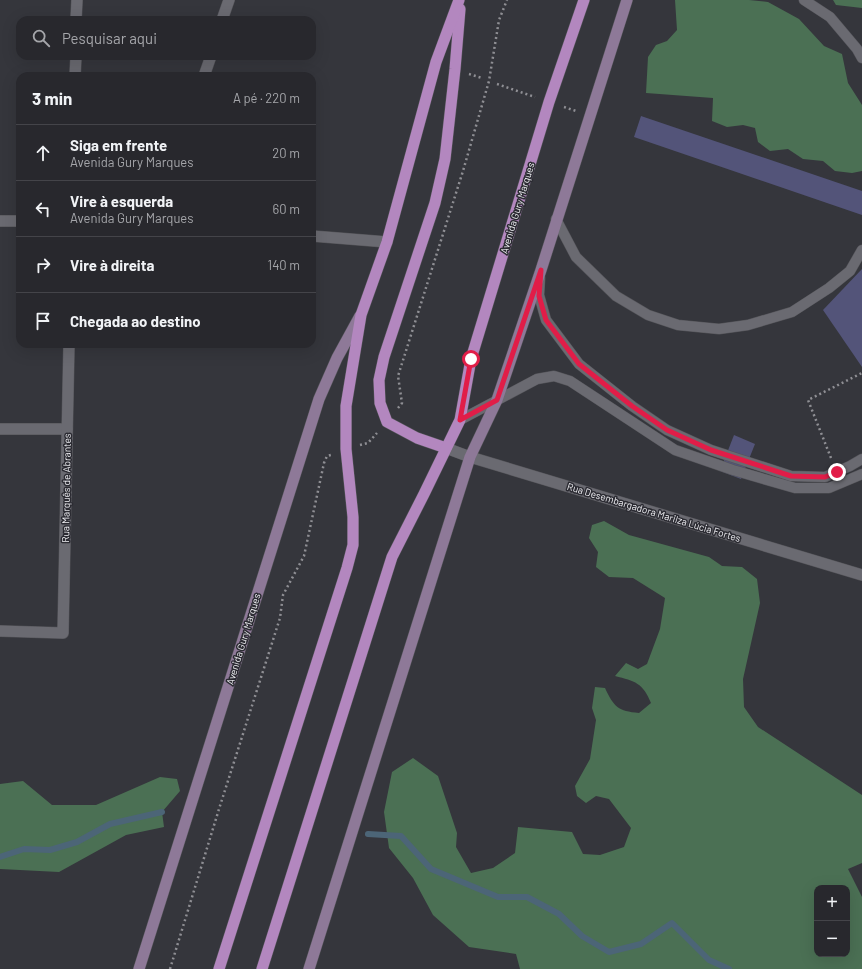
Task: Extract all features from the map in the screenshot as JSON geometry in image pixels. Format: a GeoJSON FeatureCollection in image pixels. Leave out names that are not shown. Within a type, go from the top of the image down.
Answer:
{"type":"FeatureCollection","features":[{"type":"Feature","properties":{"kind":"main road","name":"Avenida Gury Marques"},"geometry":{"type":"LineString","coordinates":[[139,969],[319,399],[337,358],[361,315],[387,242],[436,62],[460,0]]}},
{"type":"Feature","properties":{"kind":"main road"},"geometry":{"type":"LineString","coordinates":[[446,448],[417,438],[387,422],[380,403],[379,380],[384,357],[435,203],[445,159],[455,69],[460,0]]}},
{"type":"Feature","properties":{"kind":"main road","name":"Avenida Gury Marques"},"geometry":{"type":"LineString","coordinates":[[262,969],[392,557],[460,420],[471,359],[547,110],[584,0]]}},
{"type":"Feature","properties":{"kind":"main road"},"geometry":{"type":"LineString","coordinates":[[309,969],[470,457],[497,400],[541,270],[627,0]]}},
{"type":"Feature","properties":{"kind":"main road","name":"Avenida Gury Marques"},"geometry":{"type":"LineString","coordinates":[[219,969],[353,545],[353,517],[346,449],[346,406],[361,315]]}},
{"type":"Feature","properties":{"kind":"street"},"geometry":{"type":"LineString","coordinates":[[76,16],[77,0]]}},
{"type":"Feature","properties":{"kind":"street"},"geometry":{"type":"LineString","coordinates":[[223,16],[229,0]]}},
{"type":"Feature","properties":{"kind":"street"},"geometry":{"type":"LineString","coordinates":[[75,72],[76,60]]}},
{"type":"Feature","properties":{"kind":"street"},"geometry":{"type":"LineString","coordinates":[[205,72],[210,60]]}},
{"type":"Feature","properties":{"kind":"street"},"geometry":{"type":"LineString","coordinates":[[0,221],[16,221]]}},
{"type":"Feature","properties":{"kind":"street"},"geometry":{"type":"LineString","coordinates":[[316,236],[387,242]]}},
{"type":"Feature","properties":{"kind":"street","name":"Rua Marquês de Abrantes"},"geometry":{"type":"LineString","coordinates":[[0,631],[63,632],[69,348]]}},
{"type":"Feature","properties":{"kind":"street"},"geometry":{"type":"LineString","coordinates":[[0,429],[67,429]]}},
{"type":"Feature","properties":{"kind":"street","name":"Rua Desembargadora Marilza Lúcia Fortes"},"geometry":{"type":"LineString","coordinates":[[446,448],[470,457],[862,575]]}},
{"type":"Feature","properties":{"kind":"lane"},"geometry":{"type":"LineString","coordinates":[[804,0],[830,17],[857,49],[862,58]]}},
{"type":"Feature","properties":{"kind":"lane"},"geometry":{"type":"LineString","coordinates":[[556,219],[576,257],[616,296],[648,315],[678,325],[719,329],[748,324],[792,312],[829,288],[850,271],[862,250]]}},
{"type":"Feature","properties":{"kind":"lane"},"geometry":{"type":"LineString","coordinates":[[541,270],[539,296],[546,320],[579,364],[632,406],[667,430],[711,450],[791,476],[825,477],[862,459]]}},
{"type":"Feature","properties":{"kind":"lane"},"geometry":{"type":"LineString","coordinates":[[460,420],[536,379],[554,376],[570,381],[675,450],[733,470],[795,488],[829,488],[862,474]]}},
{"type":"Feature","properties":{"kind":"path"},"geometry":{"type":"LineString","coordinates":[[465,73],[482,78]]}},
{"type":"Feature","properties":{"kind":"path"},"geometry":{"type":"LineString","coordinates":[[497,84],[534,97]]}},
{"type":"Feature","properties":{"kind":"path"},"geometry":{"type":"LineString","coordinates":[[564,107],[576,112]]}},
{"type":"Feature","properties":{"kind":"path"},"geometry":{"type":"LineString","coordinates":[[837,472],[808,400],[862,373]]}},
{"type":"Feature","properties":{"kind":"path"},"geometry":{"type":"LineString","coordinates":[[170,969],[221,801],[280,618],[283,595],[304,556],[324,463],[327,456],[368,443],[387,422]]}},
{"type":"Feature","properties":{"kind":"green space"},"geometry":{"type":"Polygon","coordinates":[[[675,0],[749,0],[768,2],[799,19],[824,46],[842,54],[848,83],[862,105],[862,171],[852,173],[835,171],[823,161],[803,159],[788,149],[770,151],[758,142],[755,128],[743,125],[727,127],[712,121],[713,98],[646,93],[648,57],[656,45],[667,41],[677,30],[675,0]]]}},
{"type":"Feature","properties":{"kind":"green space"},"geometry":{"type":"Polygon","coordinates":[[[833,0],[862,0],[862,8],[836,5],[833,0]]]}},
{"type":"Feature","properties":{"kind":"green space"},"geometry":{"type":"Polygon","coordinates":[[[604,521],[629,535],[709,557],[722,566],[742,567],[757,579],[760,603],[743,679],[744,707],[758,727],[862,795],[862,863],[848,869],[862,897],[862,969],[520,969],[516,954],[469,947],[433,915],[413,878],[389,848],[384,812],[392,772],[413,758],[438,776],[457,833],[456,847],[471,873],[493,868],[515,853],[518,827],[572,832],[583,854],[600,855],[624,847],[631,828],[609,799],[596,796],[586,803],[577,796],[575,786],[590,759],[596,720],[592,708],[595,687],[605,688],[614,704],[626,711],[639,713],[651,703],[645,691],[638,684],[615,676],[626,663],[638,669],[647,664],[660,629],[665,598],[633,578],[609,577],[596,567],[598,552],[589,538],[592,525],[604,521]]]}},
{"type":"Feature","properties":{"kind":"green space"},"geometry":{"type":"Polygon","coordinates":[[[160,777],[177,779],[180,791],[162,812],[164,827],[126,835],[59,872],[0,869],[0,784],[23,781],[52,805],[96,805],[160,777]]]}},
{"type":"Feature","properties":{"kind":"building"},"geometry":{"type":"Polygon","coordinates":[[[641,116],[862,191],[862,215],[634,137],[641,116]]]}},
{"type":"Feature","properties":{"kind":"building"},"geometry":{"type":"Polygon","coordinates":[[[862,269],[862,367],[823,310],[862,269]]]}},
{"type":"Feature","properties":{"kind":"building"},"geometry":{"type":"Polygon","coordinates":[[[734,435],[755,444],[741,479],[720,471],[734,435]]]}},
{"type":"Feature","properties":{"kind":"waterway"},"geometry":{"type":"LineString","coordinates":[[0,857],[24,849],[50,850],[77,842],[110,824],[162,812]]}},
{"type":"Feature","properties":{"kind":"waterway"},"geometry":{"type":"LineString","coordinates":[[368,834],[401,836],[431,869],[498,897],[527,897],[559,914],[582,936],[609,952],[641,944],[672,923],[709,960],[729,969]]}},
{"type":"Feature","properties":{"kind":"route"},"geometry":{"type":"LineString","coordinates":[[471,359],[460,420],[497,400],[541,270],[539,296],[546,320],[560,340],[579,364],[632,406],[667,430],[711,450],[791,476],[825,477],[837,472]]}}]}
